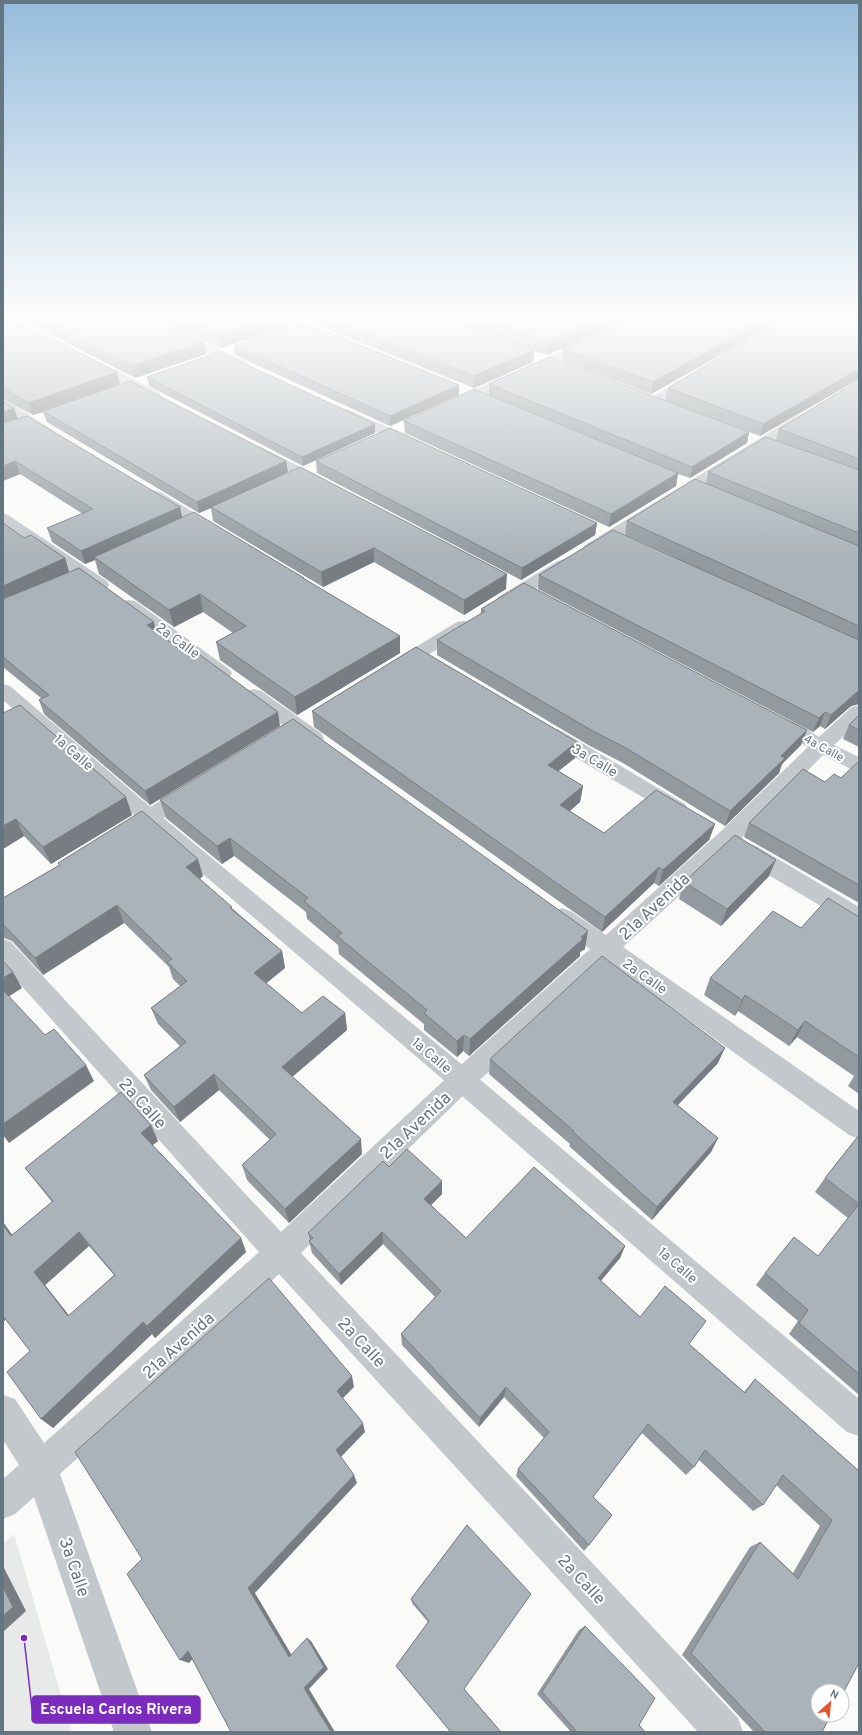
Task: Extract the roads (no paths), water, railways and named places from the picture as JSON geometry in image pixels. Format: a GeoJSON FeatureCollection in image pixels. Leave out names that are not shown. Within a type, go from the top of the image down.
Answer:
{"type":"FeatureCollection","features":[{"type":"Feature","properties":{"kind":"street"},"geometry":{"type":"LineString","coordinates":[[162,397],[170,403]]}},
{"type":"Feature","properties":{"kind":"street"},"geometry":{"type":"LineString","coordinates":[[439,411],[470,397]]}},
{"type":"Feature","properties":{"kind":"street"},"geometry":{"type":"LineString","coordinates":[[479,397],[489,401]]}},
{"type":"Feature","properties":{"kind":"street"},"geometry":{"type":"LineString","coordinates":[[641,397],[667,406]]}},
{"type":"Feature","properties":{"kind":"street"},"geometry":{"type":"LineString","coordinates":[[652,401],[659,397]]}},
{"type":"Feature","properties":{"kind":"street"},"geometry":{"type":"LineString","coordinates":[[3,404],[64,442]]}},
{"type":"Feature","properties":{"kind":"street"},"geometry":{"type":"LineString","coordinates":[[334,407],[426,450]]}},
{"type":"Feature","properties":{"kind":"street"},"geometry":{"type":"LineString","coordinates":[[384,674],[814,411]]}},
{"type":"Feature","properties":{"kind":"street"},"geometry":{"type":"LineString","coordinates":[[377,439],[404,427]]}},
{"type":"Feature","properties":{"kind":"street"},"geometry":{"type":"LineString","coordinates":[[246,444],[337,491]]}},
{"type":"Feature","properties":{"kind":"street"},"geometry":{"type":"LineString","coordinates":[[138,485],[224,537]]}},
{"type":"Feature","properties":{"kind":"street","name":"2a Calle"},"geometry":{"type":"LineString","coordinates":[[3,518],[84,573],[330,750]]}},
{"type":"Feature","properties":{"kind":"street","name":"1a Calle"},"geometry":{"type":"LineString","coordinates":[[3,690],[149,817],[462,1080],[859,1420]]}},
{"type":"Feature","properties":{"kind":"street","name":"21a Avenida"},"geometry":{"type":"LineString","coordinates":[[3,1502],[280,1253],[462,1080],[607,950],[720,834],[859,711]]}},
{"type":"Feature","properties":{"kind":"street","name":"4a Calle"},"geometry":{"type":"LineString","coordinates":[[766,717],[859,766]]}},
{"type":"Feature","properties":{"kind":"street","name":"3a Calle"},"geometry":{"type":"LineString","coordinates":[[538,726],[693,818]]}},
{"type":"Feature","properties":{"kind":"street"},"geometry":{"type":"LineString","coordinates":[[116,838],[203,784]]}},
{"type":"Feature","properties":{"kind":"street"},"geometry":{"type":"LineString","coordinates":[[720,834],[859,918]]}},
{"type":"Feature","properties":{"kind":"street","name":"2a Calle"},"geometry":{"type":"LineString","coordinates":[[549,908],[859,1126]]}},
{"type":"Feature","properties":{"kind":"street","name":"2a Calle"},"geometry":{"type":"LineString","coordinates":[[3,949],[280,1253],[724,1732]]}},
{"type":"Feature","properties":{"kind":"street","name":"3a Calle"},"geometry":{"type":"LineString","coordinates":[[3,1410],[41,1469],[133,1732]]}},
{"type":"Feature","properties":{"kind":"place","name":"Escuela Carlos Rivera"},"geometry":{"type":"Point","coordinates":[24,1638]}}]}
